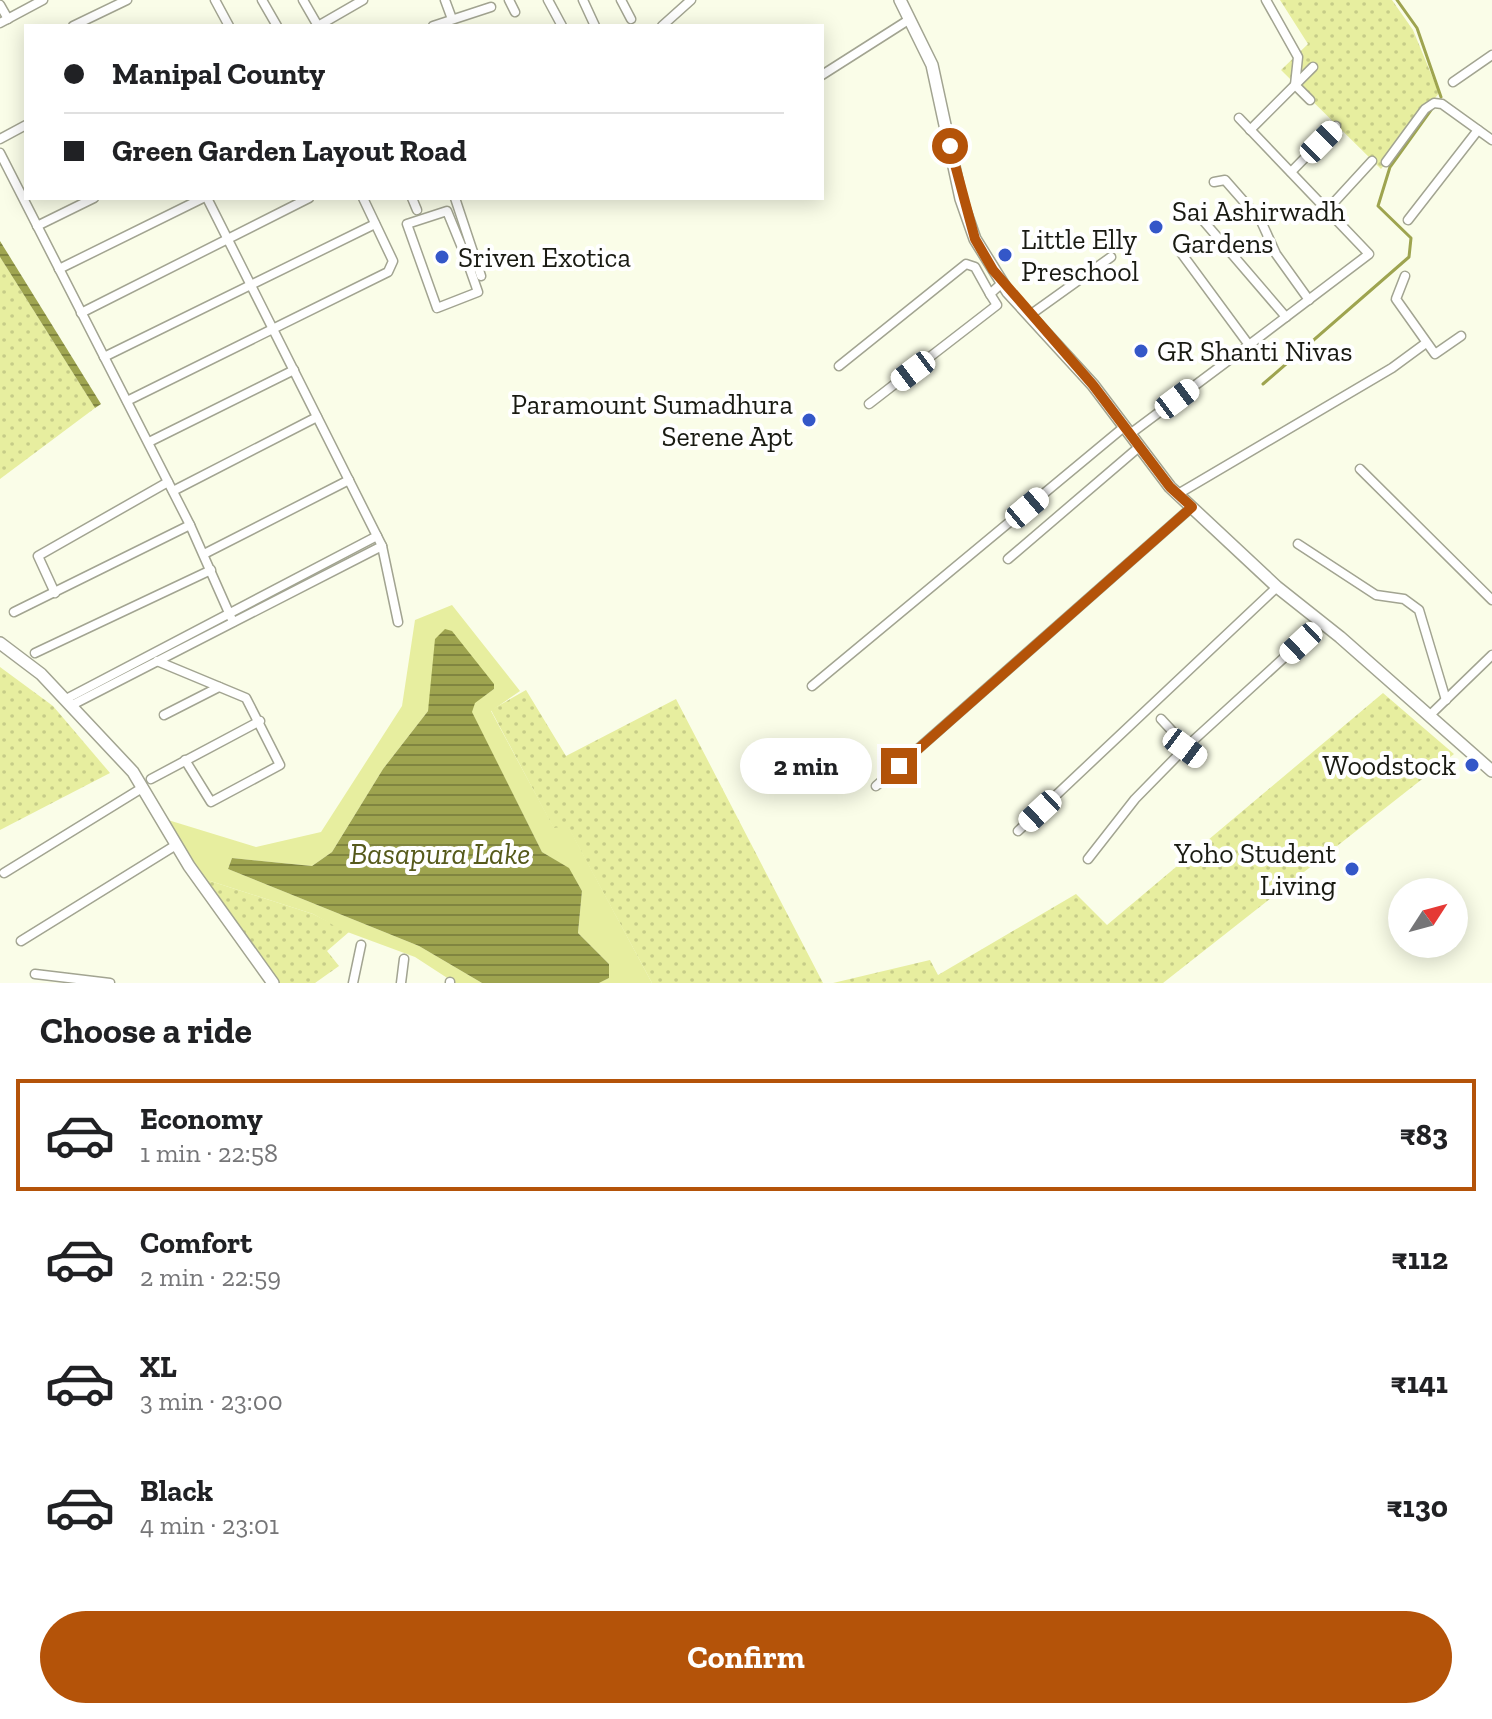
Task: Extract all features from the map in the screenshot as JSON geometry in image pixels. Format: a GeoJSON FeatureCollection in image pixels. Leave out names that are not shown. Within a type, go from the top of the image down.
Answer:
{"type":"FeatureCollection","features":[{"type":"Feature","properties":{"kind":"main road"},"geometry":{"type":"LineString","coordinates":[[900,0],[932,65],[961,199],[975,239],[1002,283],[1093,385],[1178,494],[1277,587],[1492,771]]}},
{"type":"Feature","properties":{"kind":"main road"},"geometry":{"type":"LineString","coordinates":[[0,643],[69,702],[133,772],[176,845],[273,983]]}},
{"type":"Feature","properties":{"kind":"street"},"geometry":{"type":"LineString","coordinates":[[0,5],[4,21],[43,0]]}},
{"type":"Feature","properties":{"kind":"street"},"geometry":{"type":"LineString","coordinates":[[77,24],[127,0]]}},
{"type":"Feature","properties":{"kind":"street"},"geometry":{"type":"LineString","coordinates":[[215,0],[228,24]]}},
{"type":"Feature","properties":{"kind":"street"},"geometry":{"type":"LineString","coordinates":[[262,0],[276,24]]}},
{"type":"Feature","properties":{"kind":"street"},"geometry":{"type":"LineString","coordinates":[[303,0],[317,24]]}},
{"type":"Feature","properties":{"kind":"street"},"geometry":{"type":"LineString","coordinates":[[320,24],[346,3],[363,0]]}},
{"type":"Feature","properties":{"kind":"street"},"geometry":{"type":"LineString","coordinates":[[445,0],[452,19]]}},
{"type":"Feature","properties":{"kind":"street"},"geometry":{"type":"LineString","coordinates":[[509,0],[515,12]]}},
{"type":"Feature","properties":{"kind":"street"},"geometry":{"type":"LineString","coordinates":[[548,0],[561,24]]}},
{"type":"Feature","properties":{"kind":"street"},"geometry":{"type":"LineString","coordinates":[[583,0],[594,24]]}},
{"type":"Feature","properties":{"kind":"street"},"geometry":{"type":"LineString","coordinates":[[621,0],[631,19]]}},
{"type":"Feature","properties":{"kind":"street"},"geometry":{"type":"LineString","coordinates":[[664,24],[691,0]]}},
{"type":"Feature","properties":{"kind":"street"},"geometry":{"type":"LineString","coordinates":[[1266,0],[1298,57],[1295,85]]}},
{"type":"Feature","properties":{"kind":"street"},"geometry":{"type":"LineString","coordinates":[[438,24],[491,7]]}},
{"type":"Feature","properties":{"kind":"street"},"geometry":{"type":"LineString","coordinates":[[824,74],[910,19]]}},
{"type":"Feature","properties":{"kind":"street"},"geometry":{"type":"LineString","coordinates":[[1453,82],[1492,55]]}},
{"type":"Feature","properties":{"kind":"street"},"geometry":{"type":"LineString","coordinates":[[1250,130],[1313,67]]}},
{"type":"Feature","properties":{"kind":"street"},"geometry":{"type":"LineString","coordinates":[[1295,85],[1310,100]]}},
{"type":"Feature","properties":{"kind":"street"},"geometry":{"type":"LineString","coordinates":[[1386,162],[1425,109],[1434,103],[1442,104],[1492,140]]}},
{"type":"Feature","properties":{"kind":"street"},"geometry":{"type":"LineString","coordinates":[[812,686],[1127,430],[1249,345],[1369,254],[1239,118]]}},
{"type":"Feature","properties":{"kind":"street"},"geometry":{"type":"LineString","coordinates":[[0,139],[24,126]]}},
{"type":"Feature","properties":{"kind":"street"},"geometry":{"type":"LineString","coordinates":[[1291,172],[1336,126]]}},
{"type":"Feature","properties":{"kind":"street"},"geometry":{"type":"LineString","coordinates":[[1408,220],[1478,130]]}},
{"type":"Feature","properties":{"kind":"street"},"geometry":{"type":"LineString","coordinates":[[0,153],[149,442],[204,554],[231,618]]}},
{"type":"Feature","properties":{"kind":"street"},"geometry":{"type":"LineString","coordinates":[[1327,210],[1372,161]]}},
{"type":"Feature","properties":{"kind":"street"},"geometry":{"type":"LineString","coordinates":[[16,184],[24,179]]}},
{"type":"Feature","properties":{"kind":"street"},"geometry":{"type":"LineString","coordinates":[[1214,182],[1225,180],[1261,221],[1276,254],[1309,300]]}},
{"type":"Feature","properties":{"kind":"street"},"geometry":{"type":"LineString","coordinates":[[37,226],[90,200]]}},
{"type":"Feature","properties":{"kind":"street"},"geometry":{"type":"LineString","coordinates":[[59,269],[201,200]]}},
{"type":"Feature","properties":{"kind":"street"},"geometry":{"type":"LineString","coordinates":[[206,200],[382,546],[398,622]]}},
{"type":"Feature","properties":{"kind":"street"},"geometry":{"type":"LineString","coordinates":[[81,313],[305,200]]}},
{"type":"Feature","properties":{"kind":"street"},"geometry":{"type":"LineString","coordinates":[[127,401],[391,269],[393,261],[364,200]]}},
{"type":"Feature","properties":{"kind":"street"},"geometry":{"type":"LineString","coordinates":[[413,200],[417,210]]}},
{"type":"Feature","properties":{"kind":"street"},"geometry":{"type":"LineString","coordinates":[[455,200],[478,292],[437,308],[407,224],[444,210],[451,214],[462,232]]}},
{"type":"Feature","properties":{"kind":"street"},"geometry":{"type":"LineString","coordinates":[[1195,211],[1286,317]]}},
{"type":"Feature","properties":{"kind":"street"},"geometry":{"type":"LineString","coordinates":[[104,357],[375,224]]}},
{"type":"Feature","properties":{"kind":"street"},"geometry":{"type":"LineString","coordinates":[[1179,250],[1249,345]]}},
{"type":"Feature","properties":{"kind":"street"},"geometry":{"type":"LineString","coordinates":[[469,253],[481,276]]}},
{"type":"Feature","properties":{"kind":"street"},"geometry":{"type":"LineString","coordinates":[[1030,315],[1111,257]]}},
{"type":"Feature","properties":{"kind":"street"},"geometry":{"type":"LineString","coordinates":[[839,366],[966,264],[975,267],[986,281],[990,294],[997,299],[997,305],[869,404]]}},
{"type":"Feature","properties":{"kind":"street"},"geometry":{"type":"LineString","coordinates":[[1405,276],[1396,299],[1435,354],[1461,336]]}},
{"type":"Feature","properties":{"kind":"street"},"geometry":{"type":"LineString","coordinates":[[990,294],[1002,283]]}},
{"type":"Feature","properties":{"kind":"street"},"geometry":{"type":"LineString","coordinates":[[1178,494],[1392,368],[1426,343]]}},
{"type":"Feature","properties":{"kind":"street"},"geometry":{"type":"LineString","coordinates":[[149,442],[294,370]]}},
{"type":"Feature","properties":{"kind":"street"},"geometry":{"type":"LineString","coordinates":[[55,593],[38,556],[170,486],[317,417]]}},
{"type":"Feature","properties":{"kind":"street"},"geometry":{"type":"LineString","coordinates":[[1008,559],[1139,447]]}},
{"type":"Feature","properties":{"kind":"street"},"geometry":{"type":"LineString","coordinates":[[1360,469],[1492,600]]}},
{"type":"Feature","properties":{"kind":"street"},"geometry":{"type":"LineString","coordinates":[[204,554],[349,480]]}},
{"type":"Feature","properties":{"kind":"street"},"geometry":{"type":"LineString","coordinates":[[876,786],[1192,507]]}},
{"type":"Feature","properties":{"kind":"street"},"geometry":{"type":"LineString","coordinates":[[14,612],[190,525]]}},
{"type":"Feature","properties":{"kind":"street"},"geometry":{"type":"LineString","coordinates":[[69,702],[157,661],[377,536]]}},
{"type":"Feature","properties":{"kind":"street"},"geometry":{"type":"LineString","coordinates":[[1298,544],[1376,595],[1404,599],[1419,610],[1446,700]]}},
{"type":"Feature","properties":{"kind":"street"},"geometry":{"type":"LineString","coordinates":[[69,702],[231,618],[382,546]]}},
{"type":"Feature","properties":{"kind":"street"},"geometry":{"type":"LineString","coordinates":[[35,653],[211,570]]}},
{"type":"Feature","properties":{"kind":"street"},"geometry":{"type":"LineString","coordinates":[[1018,831],[1277,587]]}},
{"type":"Feature","properties":{"kind":"street"},"geometry":{"type":"LineString","coordinates":[[1088,859],[1135,799],[1185,748],[1322,623]]}},
{"type":"Feature","properties":{"kind":"street"},"geometry":{"type":"LineString","coordinates":[[1429,716],[1492,655]]}},
{"type":"Feature","properties":{"kind":"street"},"geometry":{"type":"LineString","coordinates":[[157,661],[246,698],[280,765],[216,802],[206,797],[185,760]]}},
{"type":"Feature","properties":{"kind":"street"},"geometry":{"type":"LineString","coordinates":[[164,715],[219,687]]}},
{"type":"Feature","properties":{"kind":"street"},"geometry":{"type":"LineString","coordinates":[[1161,719],[1198,759]]}},
{"type":"Feature","properties":{"kind":"street"},"geometry":{"type":"LineString","coordinates":[[151,779],[260,721]]}},
{"type":"Feature","properties":{"kind":"street"},"geometry":{"type":"LineString","coordinates":[[4,873],[142,788]]}},
{"type":"Feature","properties":{"kind":"street"},"geometry":{"type":"LineString","coordinates":[[21,941],[176,845]]}},
{"type":"Feature","properties":{"kind":"street"},"geometry":{"type":"LineString","coordinates":[[353,983],[361,945]]}},
{"type":"Feature","properties":{"kind":"street"},"geometry":{"type":"LineString","coordinates":[[401,983],[404,959]]}},
{"type":"Feature","properties":{"kind":"street"},"geometry":{"type":"LineString","coordinates":[[35,974],[110,983]]}},
{"type":"Feature","properties":{"kind":"shaded area"},"geometry":{"type":"Polygon","coordinates":[[[1280,0],[1392,0],[1413,30],[1439,93],[1381,169],[1281,70],[1308,44],[1280,0]]]}},
{"type":"Feature","properties":{"kind":"shaded area"},"geometry":{"type":"Polygon","coordinates":[[[0,257],[95,408],[0,479],[0,257]]]}},
{"type":"Feature","properties":{"kind":"shaded area"},"geometry":{"type":"Polygon","coordinates":[[[452,605],[520,691],[491,711],[554,828],[568,826],[652,983],[599,983],[609,978],[609,964],[578,933],[582,891],[568,868],[542,852],[471,712],[474,703],[494,689],[432,691],[428,711],[383,769],[332,852],[312,866],[232,858],[228,869],[419,946],[482,983],[455,983],[415,957],[342,930],[313,914],[204,879],[168,820],[256,847],[321,832],[402,706],[415,620],[452,605]]]}},
{"type":"Feature","properties":{"kind":"shaded area"},"geometry":{"type":"Polygon","coordinates":[[[0,667],[53,706],[110,773],[0,830],[0,667]]]}},
{"type":"Feature","properties":{"kind":"shaded area"},"geometry":{"type":"Polygon","coordinates":[[[526,690],[566,756],[676,699],[823,983],[652,983],[568,827],[554,829],[491,710],[526,690]]]}},
{"type":"Feature","properties":{"kind":"shaded area"},"geometry":{"type":"Polygon","coordinates":[[[1383,693],[1454,754],[1163,983],[833,983],[930,960],[938,975],[1076,894],[1107,925],[1383,693]]]}},
{"type":"Feature","properties":{"kind":"shaded area"},"geometry":{"type":"Polygon","coordinates":[[[204,879],[313,914],[349,932],[327,951],[339,966],[315,983],[278,983],[204,879]]]}},
{"type":"Feature","properties":{"kind":"water"},"geometry":{"type":"Polygon","coordinates":[[[0,241],[101,404],[95,408],[0,257],[0,241]]]}},
{"type":"Feature","properties":{"kind":"water","name":"Basapura Lake"},"geometry":{"type":"Polygon","coordinates":[[[445,629],[452,631],[494,684],[494,689],[475,703],[472,712],[542,852],[569,868],[582,891],[578,933],[609,964],[609,978],[599,983],[482,983],[419,946],[228,869],[232,858],[312,866],[332,852],[383,769],[428,711],[435,639],[445,629]]]}},
{"type":"Feature","properties":{"kind":"waterway"},"geometry":{"type":"LineString","coordinates":[[1397,0],[1417,28],[1441,97]]}},
{"type":"Feature","properties":{"kind":"waterway"},"geometry":{"type":"LineString","coordinates":[[1263,384],[1409,257],[1411,238],[1378,206],[1390,167],[1431,110]]}},
{"type":"Feature","properties":{"kind":"place","name":"Sai Ashirwadh Gardens"},"geometry":{"type":"Point","coordinates":[1156,227]}},
{"type":"Feature","properties":{"kind":"place","name":"Little Elly Preschool"},"geometry":{"type":"Point","coordinates":[1005,255]}},
{"type":"Feature","properties":{"kind":"place","name":"Sriven Exotica"},"geometry":{"type":"Point","coordinates":[442,257]}},
{"type":"Feature","properties":{"kind":"place","name":"GR Shanti Nivas"},"geometry":{"type":"Point","coordinates":[1141,351]}},
{"type":"Feature","properties":{"kind":"place","name":"Paramount Sumadhura Serene Apt"},"geometry":{"type":"Point","coordinates":[809,420]}},
{"type":"Feature","properties":{"kind":"place","name":"Woodstock"},"geometry":{"type":"Point","coordinates":[1472,765]}},
{"type":"Feature","properties":{"kind":"place","name":"Yoho Student Living"},"geometry":{"type":"Point","coordinates":[1352,869]}},
{"type":"Feature","properties":{"kind":"route"},"geometry":{"type":"LineString","coordinates":[[899,766],[1192,507],[1170,487],[1093,385],[1013,297],[993,270],[975,239],[961,199],[950,146]]}}]}
